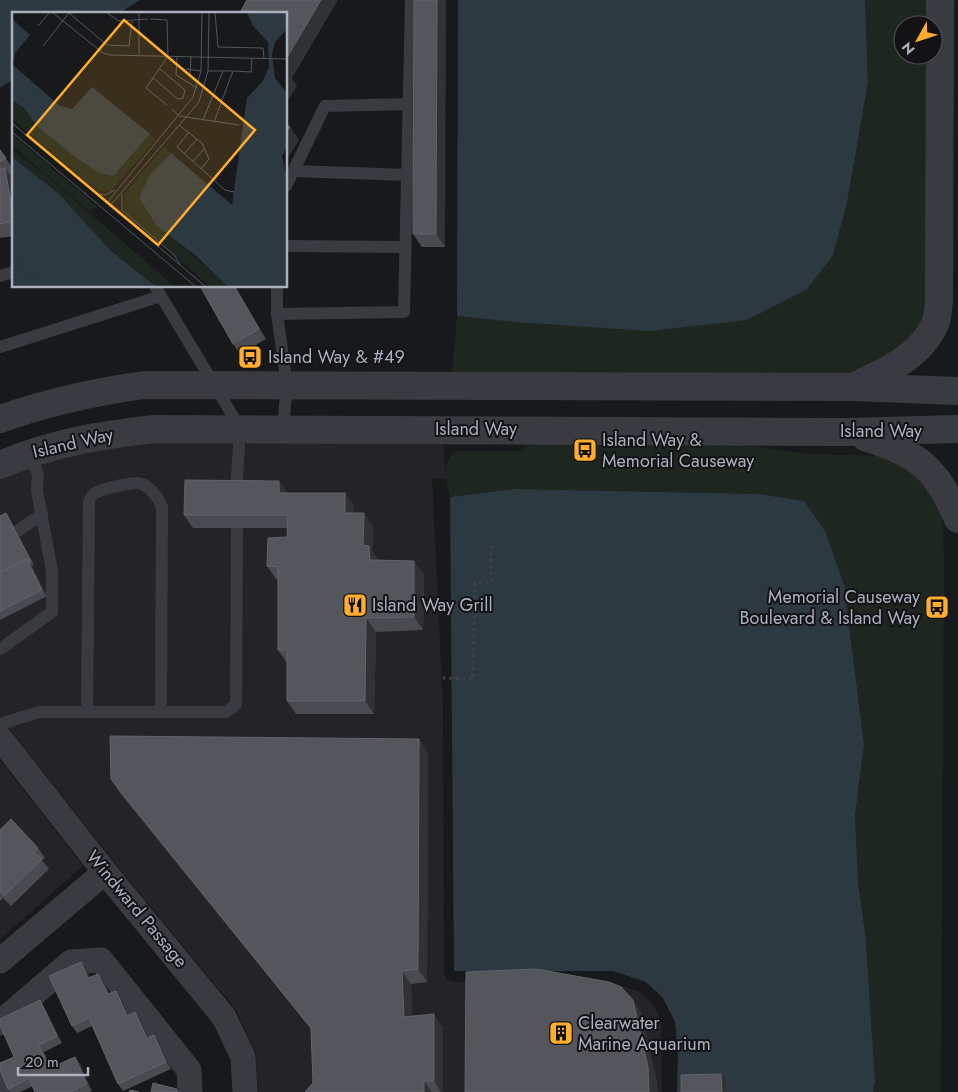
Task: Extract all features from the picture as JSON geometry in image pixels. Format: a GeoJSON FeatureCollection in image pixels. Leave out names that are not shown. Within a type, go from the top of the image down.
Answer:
{"type":"FeatureCollection","features":[{"type":"Feature","properties":{"kind":"street"},"geometry":{"type":"LineString","coordinates":[[852,388],[892,368],[910,356],[924,342],[936,322],[939,283],[940,0]]}},
{"type":"Feature","properties":{"kind":"street"},"geometry":{"type":"LineString","coordinates":[[0,419],[36,406],[90,392],[144,385],[852,388],[958,391]]}},
{"type":"Feature","properties":{"kind":"street","name":"Island Way"},"geometry":{"type":"LineString","coordinates":[[0,465],[30,452],[89,436],[156,428],[283,427],[846,432],[958,429]]}},
{"type":"Feature","properties":{"kind":"street"},"geometry":{"type":"LineString","coordinates":[[846,432],[895,447],[926,466],[944,488],[958,519]]}},
{"type":"Feature","properties":{"kind":"street","name":"Windward Passage"},"geometry":{"type":"LineString","coordinates":[[0,738],[105,872],[224,1017],[243,1057],[244,1092]]}},
{"type":"Feature","properties":{"kind":"street"},"geometry":{"type":"LineString","coordinates":[[0,961],[105,872]]}},
{"type":"Feature","properties":{"kind":"street"},"geometry":{"type":"LineString","coordinates":[[0,1023],[71,962],[101,960],[189,1070],[190,1092]]}},
{"type":"Feature","properties":{"kind":"street"},"geometry":{"type":"LineString","coordinates":[[0,1084],[6,1092]]}},
{"type":"Feature","properties":{"kind":"lane"},"geometry":{"type":"LineString","coordinates":[[277,314],[404,312],[411,0]]}},
{"type":"Feature","properties":{"kind":"lane"},"geometry":{"type":"LineString","coordinates":[[288,182],[325,106],[409,104]]}},
{"type":"Feature","properties":{"kind":"lane"},"geometry":{"type":"LineString","coordinates":[[294,172],[407,175]]}},
{"type":"Feature","properties":{"kind":"lane"},"geometry":{"type":"LineString","coordinates":[[288,246],[406,247]]}},
{"type":"Feature","properties":{"kind":"lane"},"geometry":{"type":"LineString","coordinates":[[277,288],[277,314],[287,385],[283,427]]}},
{"type":"Feature","properties":{"kind":"lane"},"geometry":{"type":"LineString","coordinates":[[0,347],[158,291],[240,428],[236,494]]}},
{"type":"Feature","properties":{"kind":"lane"},"geometry":{"type":"LineString","coordinates":[[0,649],[52,612],[52,571],[37,491],[38,475],[30,452]]}},
{"type":"Feature","properties":{"kind":"lane"},"geometry":{"type":"LineString","coordinates":[[88,712],[89,502],[93,494],[99,490],[136,483],[143,484],[159,498],[162,507],[160,712]]}},
{"type":"Feature","properties":{"kind":"lane"},"geometry":{"type":"LineString","coordinates":[[16,532],[42,514]]}},
{"type":"Feature","properties":{"kind":"lane"},"geometry":{"type":"LineString","coordinates":[[0,724],[39,712],[226,712],[236,704],[236,528]]}},
{"type":"Feature","properties":{"kind":"path"},"geometry":{"type":"LineString","coordinates":[[443,678],[473,679],[475,583],[492,582],[491,544]]}},
{"type":"Feature","properties":{"kind":"shaded area"},"geometry":{"type":"Polygon","coordinates":[[[0,0],[140,0],[121,12],[12,12],[12,80],[0,88],[0,0]]]}},
{"type":"Feature","properties":{"kind":"shaded area"},"geometry":{"type":"Polygon","coordinates":[[[458,0],[865,0],[868,82],[847,203],[833,255],[807,289],[747,320],[649,331],[457,316],[458,0]]]}},
{"type":"Feature","properties":{"kind":"shaded area"},"geometry":{"type":"Polygon","coordinates":[[[865,0],[934,0],[934,15],[893,15],[893,65],[934,65],[933,307],[908,346],[850,377],[452,374],[457,316],[515,322],[833,255],[847,203],[868,82],[865,0]]]}},
{"type":"Feature","properties":{"kind":"shaded area"},"geometry":{"type":"Polygon","coordinates":[[[155,441],[443,441],[446,479],[432,478],[443,705],[444,975],[447,980],[453,982],[610,982],[639,991],[653,1005],[661,1021],[662,1092],[258,1092],[256,1054],[236,1010],[115,863],[0,717],[0,478],[33,464],[90,449],[155,441]]]}},
{"type":"Feature","properties":{"kind":"shaded area"},"geometry":{"type":"Polygon","coordinates":[[[527,443],[736,444],[806,454],[885,456],[925,480],[942,516],[944,558],[941,1092],[873,1092],[875,1082],[866,940],[858,881],[855,815],[864,745],[844,585],[804,501],[758,494],[515,489],[450,497],[446,478],[446,466],[451,455],[456,451],[522,451],[527,443]]]}},
{"type":"Feature","properties":{"kind":"shaded area"},"geometry":{"type":"Polygon","coordinates":[[[515,489],[758,494],[804,501],[825,531],[844,585],[864,745],[855,815],[858,881],[866,940],[875,1082],[873,1092],[677,1092],[678,1051],[675,1022],[663,998],[646,982],[613,971],[454,971],[450,497],[515,489]]]}},
{"type":"Feature","properties":{"kind":"shaded area"},"geometry":{"type":"Polygon","coordinates":[[[0,760],[83,866],[0,939],[0,760]]]}},
{"type":"Feature","properties":{"kind":"building"},"geometry":{"type":"Polygon","coordinates":[[[247,0],[321,0],[288,56],[288,12],[240,12],[247,0]]]}},
{"type":"Feature","properties":{"kind":"building"},"geometry":{"type":"Polygon","coordinates":[[[414,0],[437,0],[436,234],[413,234],[414,0]]]}},
{"type":"Feature","properties":{"kind":"building"},"geometry":{"type":"Polygon","coordinates":[[[0,150],[6,158],[0,162],[0,150]]]}},
{"type":"Feature","properties":{"kind":"building"},"geometry":{"type":"Polygon","coordinates":[[[5,168],[12,209],[12,221],[0,224],[0,169],[5,168]]]}},
{"type":"Feature","properties":{"kind":"building"},"geometry":{"type":"Polygon","coordinates":[[[201,288],[235,288],[259,329],[233,344],[201,288]]]}},
{"type":"Feature","properties":{"kind":"building","name":"Island Way Grill"},"geometry":{"type":"Polygon","coordinates":[[[185,480],[279,481],[279,493],[345,493],[345,513],[364,513],[363,545],[369,546],[370,560],[414,561],[414,617],[366,618],[365,701],[287,701],[287,650],[278,650],[278,567],[267,566],[268,538],[287,537],[288,515],[184,515],[185,480]]]}},
{"type":"Feature","properties":{"kind":"building"},"geometry":{"type":"Polygon","coordinates":[[[6,513],[31,561],[29,562],[27,559],[1,572],[0,516],[6,513]]]}},
{"type":"Feature","properties":{"kind":"building"},"geometry":{"type":"Polygon","coordinates":[[[27,559],[42,590],[0,611],[0,572],[27,559]]]}},
{"type":"Feature","properties":{"kind":"building"},"geometry":{"type":"Polygon","coordinates":[[[110,736],[419,739],[418,969],[402,971],[404,1017],[434,1014],[434,1081],[424,1081],[424,1092],[305,1092],[313,1083],[311,1028],[111,779],[110,736]]]}},
{"type":"Feature","properties":{"kind":"building"},"geometry":{"type":"Polygon","coordinates":[[[11,819],[38,848],[34,852],[42,859],[4,896],[0,891],[0,830],[11,819]]]}},
{"type":"Feature","properties":{"kind":"building"},"geometry":{"type":"Polygon","coordinates":[[[81,962],[88,978],[98,974],[108,994],[116,991],[127,1016],[135,1012],[147,1038],[154,1035],[166,1062],[118,1084],[89,1018],[72,1026],[49,976],[81,962]]]}},
{"type":"Feature","properties":{"kind":"building","name":"Clearwater Marine Aquarium"},"geometry":{"type":"Polygon","coordinates":[[[536,969],[609,982],[621,987],[633,1000],[648,1067],[649,1092],[465,1092],[466,972],[536,969]]]}},
{"type":"Feature","properties":{"kind":"building"},"geometry":{"type":"Polygon","coordinates":[[[40,1000],[57,1036],[39,1045],[50,1068],[75,1057],[87,1084],[70,1092],[35,1092],[29,1078],[8,1089],[0,1070],[0,1063],[14,1057],[0,1025],[0,1019],[40,1000]]]}},
{"type":"Feature","properties":{"kind":"building"},"geometry":{"type":"Polygon","coordinates":[[[721,1074],[722,1092],[681,1092],[681,1075],[721,1074]]]}},
{"type":"Feature","properties":{"kind":"building"},"geometry":{"type":"Polygon","coordinates":[[[153,1083],[177,1089],[177,1092],[151,1092],[153,1083]]]}},
{"type":"Feature","properties":{"kind":"place","name":"Island Way & #49"},"geometry":{"type":"Point","coordinates":[250,357]}},
{"type":"Feature","properties":{"kind":"place","name":"Island Way & Memorial Causeway"},"geometry":{"type":"Point","coordinates":[585,450]}},
{"type":"Feature","properties":{"kind":"place","name":"Island Way Grill"},"geometry":{"type":"Point","coordinates":[355,605]}},
{"type":"Feature","properties":{"kind":"place","name":"Memorial Causeway Boulevard & Island Way"},"geometry":{"type":"Point","coordinates":[937,607]}},
{"type":"Feature","properties":{"kind":"place","name":"Clearwater Marine Aquarium"},"geometry":{"type":"Point","coordinates":[561,1033]}}]}
